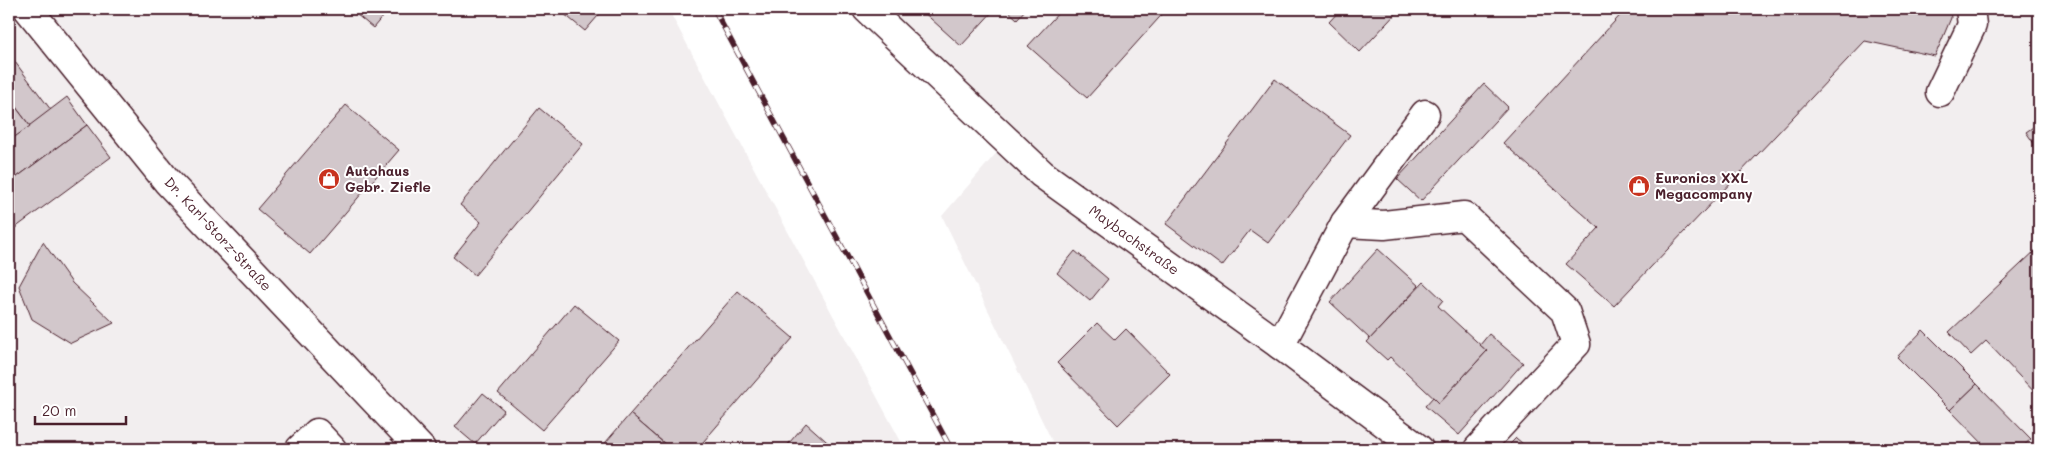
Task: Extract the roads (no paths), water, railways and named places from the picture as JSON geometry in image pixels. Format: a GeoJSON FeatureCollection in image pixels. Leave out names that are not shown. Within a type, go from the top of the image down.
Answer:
{"type":"FeatureCollection","features":[{"type":"Feature","properties":{"kind":"street","name":"Dr. Karl-Storz-Straße"},"geometry":{"type":"LineString","coordinates":[[28,9],[167,181],[419,448]]}},
{"type":"Feature","properties":{"kind":"street","name":"Maybachstraße"},"geometry":{"type":"LineString","coordinates":[[867,9],[1042,174],[1280,345],[1419,449]]}},
{"type":"Feature","properties":{"kind":"street"},"geometry":{"type":"LineString","coordinates":[[1940,92],[1972,25],[1970,9]]}},
{"type":"Feature","properties":{"kind":"street"},"geometry":{"type":"LineString","coordinates":[[1280,345],[1345,223],[1425,114]]}},
{"type":"Feature","properties":{"kind":"street"},"geometry":{"type":"LineString","coordinates":[[1345,223],[1384,224],[1464,216],[1565,311],[1576,344],[1478,449]]}},
{"type":"Feature","properties":{"kind":"street"},"geometry":{"type":"LineString","coordinates":[[300,449],[317,433],[332,449]]}},
{"type":"Feature","properties":{"kind":"railway"},"geometry":{"type":"LineString","coordinates":[[714,9],[951,449]]}},
{"type":"Feature","properties":{"kind":"place","name":"Autohaus Gebr. Ziefle"},"geometry":{"type":"Point","coordinates":[329,179]}},
{"type":"Feature","properties":{"kind":"place","name":"Euronics XXL Megacompany"},"geometry":{"type":"Point","coordinates":[1639,186]}}]}
